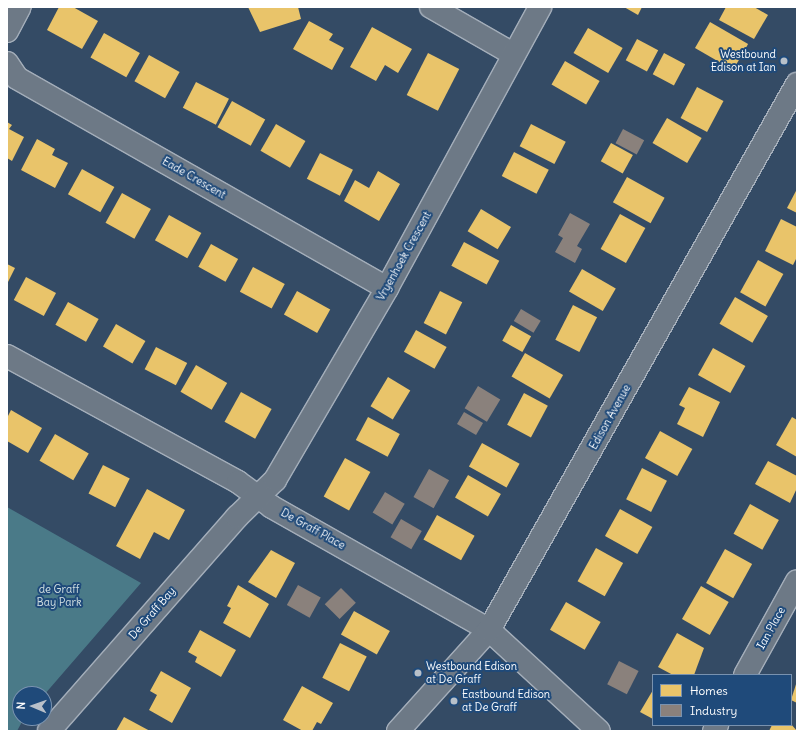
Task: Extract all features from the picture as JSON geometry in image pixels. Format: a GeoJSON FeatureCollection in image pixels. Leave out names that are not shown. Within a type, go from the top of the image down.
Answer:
{"type":"FeatureCollection","features":[{"type":"Feature","properties":{"kind":"street"},"geometry":{"type":"LineString","coordinates":[[7,31],[20,7]]}},
{"type":"Feature","properties":{"kind":"street"},"geometry":{"type":"LineString","coordinates":[[431,7],[514,54]]}},
{"type":"Feature","properties":{"kind":"street","name":"Vryenhoek Crescent"},"geometry":{"type":"LineString","coordinates":[[256,496],[274,480],[387,288],[540,7]]}},
{"type":"Feature","properties":{"kind":"street","name":"Eade Crescent"},"geometry":{"type":"LineString","coordinates":[[7,63],[17,78],[387,288]]}},
{"type":"Feature","properties":{"kind":"street","name":"Edison Avenue"},"geometry":{"type":"LineString","coordinates":[[398,731],[490,630],[797,84]]}},
{"type":"Feature","properties":{"kind":"street","name":"De Graff Place"},"geometry":{"type":"LineString","coordinates":[[7,356],[238,482],[256,496],[490,630],[599,731]]}},
{"type":"Feature","properties":{"kind":"street","name":"De Graff Bay"},"geometry":{"type":"LineString","coordinates":[[49,731],[256,496]]}},
{"type":"Feature","properties":{"kind":"street","name":"Ian Place"},"geometry":{"type":"LineString","coordinates":[[746,674],[797,581]]}},
{"type":"Feature","properties":{"kind":"green space","name":"de Graff Bay Park"},"geometry":{"type":"Polygon","coordinates":[[[7,507],[141,583],[52,686],[12,686],[12,726],[20,726],[17,731],[7,731],[7,507]]]}},
{"type":"Feature","properties":{"kind":"building: Homes"},"geometry":{"type":"Polygon","coordinates":[[[59,7],[73,7],[98,21],[82,49],[47,30],[59,7]]]}},
{"type":"Feature","properties":{"kind":"building: Homes"},"geometry":{"type":"Polygon","coordinates":[[[248,7],[298,7],[301,19],[260,32],[248,7]]]}},
{"type":"Feature","properties":{"kind":"building: Homes"},"geometry":{"type":"Polygon","coordinates":[[[624,7],[642,7],[638,15],[624,7]]]}},
{"type":"Feature","properties":{"kind":"building: Homes"},"geometry":{"type":"Polygon","coordinates":[[[726,7],[754,7],[768,15],[754,39],[719,20],[726,7]]]}},
{"type":"Feature","properties":{"kind":"building: Homes"},"geometry":{"type":"Polygon","coordinates":[[[309,21],[333,34],[329,40],[344,48],[332,70],[293,49],[309,21]]]}},
{"type":"Feature","properties":{"kind":"building: Homes"},"geometry":{"type":"Polygon","coordinates":[[[710,22],[748,44],[733,70],[695,48],[710,22]]]}},
{"type":"Feature","properties":{"kind":"building: Homes"},"geometry":{"type":"Polygon","coordinates":[[[372,27],[412,49],[398,73],[385,65],[376,81],[350,67],[372,27]]]}},
{"type":"Feature","properties":{"kind":"building: Homes"},"geometry":{"type":"Polygon","coordinates":[[[588,28],[623,48],[608,73],[574,53],[588,28]]]}},
{"type":"Feature","properties":{"kind":"building: Homes"},"geometry":{"type":"Polygon","coordinates":[[[104,33],[140,53],[126,77],[90,57],[104,33]]]}},
{"type":"Feature","properties":{"kind":"building: Homes"},"geometry":{"type":"Polygon","coordinates":[[[637,39],[658,50],[647,71],[626,60],[637,39]]]}},
{"type":"Feature","properties":{"kind":"building: Homes"},"geometry":{"type":"Polygon","coordinates":[[[428,53],[459,69],[438,111],[407,95],[428,53]]]}},
{"type":"Feature","properties":{"kind":"building: Homes"},"geometry":{"type":"Polygon","coordinates":[[[664,53],[685,64],[674,85],[653,74],[664,53]]]}},
{"type":"Feature","properties":{"kind":"building: Homes"},"geometry":{"type":"Polygon","coordinates":[[[149,55],[180,72],[165,98],[134,81],[149,55]]]}},
{"type":"Feature","properties":{"kind":"building: Homes"},"geometry":{"type":"Polygon","coordinates":[[[565,61],[600,81],[586,104],[552,84],[565,61]]]}},
{"type":"Feature","properties":{"kind":"building: Homes"},"geometry":{"type":"Polygon","coordinates":[[[196,82],[229,99],[216,125],[183,108],[196,82]]]}},
{"type":"Feature","properties":{"kind":"building: Homes"},"geometry":{"type":"Polygon","coordinates":[[[697,87],[723,101],[707,132],[681,118],[697,87]]]}},
{"type":"Feature","properties":{"kind":"building: Homes"},"geometry":{"type":"Polygon","coordinates":[[[232,101],[265,119],[251,146],[217,127],[232,101]]]}},
{"type":"Feature","properties":{"kind":"building: Homes"},"geometry":{"type":"Polygon","coordinates":[[[667,118],[702,138],[687,163],[652,143],[667,118]]]}},
{"type":"Feature","properties":{"kind":"building: Homes"},"geometry":{"type":"Polygon","coordinates":[[[7,122],[12,125],[9,129],[24,137],[12,161],[7,158],[7,122]]]}},
{"type":"Feature","properties":{"kind":"building: Homes"},"geometry":{"type":"Polygon","coordinates":[[[276,124],[305,141],[290,168],[260,151],[276,124]]]}},
{"type":"Feature","properties":{"kind":"building: Homes"},"geometry":{"type":"Polygon","coordinates":[[[531,124],[566,142],[554,164],[520,146],[531,124]]]}},
{"type":"Feature","properties":{"kind":"building: Homes"},"geometry":{"type":"Polygon","coordinates":[[[37,139],[55,149],[52,155],[68,163],[55,188],[21,170],[37,139]]]}},
{"type":"Feature","properties":{"kind":"building: Homes"},"geometry":{"type":"Polygon","coordinates":[[[611,143],[633,155],[623,173],[601,161],[611,143]]]}},
{"type":"Feature","properties":{"kind":"building: Homes"},"geometry":{"type":"Polygon","coordinates":[[[514,152],[549,170],[536,194],[502,176],[514,152]]]}},
{"type":"Feature","properties":{"kind":"building: Homes"},"geometry":{"type":"Polygon","coordinates":[[[320,153],[353,170],[340,196],[307,179],[320,153]]]}},
{"type":"Feature","properties":{"kind":"building: Homes"},"geometry":{"type":"Polygon","coordinates":[[[82,169],[114,187],[100,212],[68,194],[82,169]]]}},
{"type":"Feature","properties":{"kind":"building: Homes"},"geometry":{"type":"Polygon","coordinates":[[[378,171],[400,184],[379,221],[344,201],[355,180],[369,188],[378,171]]]}},
{"type":"Feature","properties":{"kind":"building: Homes"},"geometry":{"type":"Polygon","coordinates":[[[627,177],[665,198],[651,223],[613,202],[627,177]]]}},
{"type":"Feature","properties":{"kind":"building: Homes"},"geometry":{"type":"Polygon","coordinates":[[[797,189],[797,213],[787,208],[797,189]]]}},
{"type":"Feature","properties":{"kind":"building: Homes"},"geometry":{"type":"Polygon","coordinates":[[[122,193],[151,209],[134,239],[106,223],[122,193]]]}},
{"type":"Feature","properties":{"kind":"building: Homes"},"geometry":{"type":"Polygon","coordinates":[[[481,209],[511,227],[498,249],[468,231],[481,209]]]}},
{"type":"Feature","properties":{"kind":"building: Homes"},"geometry":{"type":"Polygon","coordinates":[[[620,214],[645,228],[626,263],[601,249],[620,214]]]}},
{"type":"Feature","properties":{"kind":"building: Homes"},"geometry":{"type":"Polygon","coordinates":[[[169,215],[201,233],[187,258],[155,240],[169,215]]]}},
{"type":"Feature","properties":{"kind":"building: Homes"},"geometry":{"type":"Polygon","coordinates":[[[781,219],[797,227],[797,257],[793,265],[765,251],[781,219]]]}},
{"type":"Feature","properties":{"kind":"building: Homes"},"geometry":{"type":"Polygon","coordinates":[[[464,242],[499,261],[487,285],[451,266],[464,242]]]}},
{"type":"Feature","properties":{"kind":"building: Homes"},"geometry":{"type":"Polygon","coordinates":[[[211,244],[238,259],[226,282],[198,267],[211,244]]]}},
{"type":"Feature","properties":{"kind":"building: Homes"},"geometry":{"type":"Polygon","coordinates":[[[758,260],[783,274],[765,306],[740,292],[758,260]]]}},
{"type":"Feature","properties":{"kind":"building: Homes"},"geometry":{"type":"Polygon","coordinates":[[[7,264],[15,268],[7,284],[7,264]]]}},
{"type":"Feature","properties":{"kind":"building: Homes"},"geometry":{"type":"Polygon","coordinates":[[[253,267],[285,284],[272,309],[240,292],[253,267]]]}},
{"type":"Feature","properties":{"kind":"building: Homes"},"geometry":{"type":"Polygon","coordinates":[[[582,269],[616,289],[603,311],[569,292],[582,269]]]}},
{"type":"Feature","properties":{"kind":"building: Homes"},"geometry":{"type":"Polygon","coordinates":[[[26,277],[56,293],[44,316],[14,300],[26,277]]]}},
{"type":"Feature","properties":{"kind":"building: Homes"},"geometry":{"type":"Polygon","coordinates":[[[297,291],[330,309],[317,333],[284,315],[297,291]]]}},
{"type":"Feature","properties":{"kind":"building: Homes"},"geometry":{"type":"Polygon","coordinates":[[[440,291],[462,302],[446,334],[424,323],[440,291]]]}},
{"type":"Feature","properties":{"kind":"building: Homes"},"geometry":{"type":"Polygon","coordinates":[[[735,297],[768,316],[752,343],[720,324],[735,297]]]}},
{"type":"Feature","properties":{"kind":"building: Homes"},"geometry":{"type":"Polygon","coordinates":[[[68,302],[99,319],[86,342],[55,325],[68,302]]]}},
{"type":"Feature","properties":{"kind":"building: Homes"},"geometry":{"type":"Polygon","coordinates":[[[573,305],[597,317],[579,352],[555,340],[573,305]]]}},
{"type":"Feature","properties":{"kind":"building: Homes"},"geometry":{"type":"Polygon","coordinates":[[[116,324],[145,341],[132,364],[103,347],[116,324]]]}},
{"type":"Feature","properties":{"kind":"building: Homes"},"geometry":{"type":"Polygon","coordinates":[[[511,325],[531,336],[522,352],[502,341],[511,325]]]}},
{"type":"Feature","properties":{"kind":"building: Homes"},"geometry":{"type":"Polygon","coordinates":[[[416,330],[447,347],[434,369],[404,352],[416,330]]]}},
{"type":"Feature","properties":{"kind":"building: Homes"},"geometry":{"type":"Polygon","coordinates":[[[156,347],[187,363],[176,385],[145,369],[156,347]]]}},
{"type":"Feature","properties":{"kind":"building: Homes"},"geometry":{"type":"Polygon","coordinates":[[[713,348],[745,366],[730,393],[698,375],[713,348]]]}},
{"type":"Feature","properties":{"kind":"building: Homes"},"geometry":{"type":"Polygon","coordinates":[[[525,353],[563,375],[550,398],[512,376],[525,353]]]}},
{"type":"Feature","properties":{"kind":"building: Homes"},"geometry":{"type":"Polygon","coordinates":[[[196,365],[227,383],[212,410],[180,392],[196,365]]]}},
{"type":"Feature","properties":{"kind":"building: Homes"},"geometry":{"type":"Polygon","coordinates":[[[388,377],[410,390],[393,420],[370,406],[388,377]]]}},
{"type":"Feature","properties":{"kind":"building: Homes"},"geometry":{"type":"Polygon","coordinates":[[[689,387],[720,402],[703,437],[677,424],[685,408],[679,405],[689,387]]]}},
{"type":"Feature","properties":{"kind":"building: Homes"},"geometry":{"type":"Polygon","coordinates":[[[241,392],[272,409],[255,439],[225,422],[241,392]]]}},
{"type":"Feature","properties":{"kind":"building: Homes"},"geometry":{"type":"Polygon","coordinates":[[[524,393],[548,406],[531,437],[507,425],[524,393]]]}},
{"type":"Feature","properties":{"kind":"building: Homes"},"geometry":{"type":"Polygon","coordinates":[[[11,410],[42,428],[28,453],[7,441],[7,418],[11,410]]]}},
{"type":"Feature","properties":{"kind":"building: Homes"},"geometry":{"type":"Polygon","coordinates":[[[368,417],[400,434],[388,457],[356,440],[368,417]]]}},
{"type":"Feature","properties":{"kind":"building: Homes"},"geometry":{"type":"Polygon","coordinates":[[[792,417],[797,420],[797,457],[776,445],[792,417]]]}},
{"type":"Feature","properties":{"kind":"building: Homes"},"geometry":{"type":"Polygon","coordinates":[[[660,431],[692,449],[677,476],[645,458],[660,431]]]}},
{"type":"Feature","properties":{"kind":"building: Homes"},"geometry":{"type":"Polygon","coordinates":[[[55,434],[89,454],[73,480],[40,461],[55,434]]]}},
{"type":"Feature","properties":{"kind":"building: Homes"},"geometry":{"type":"Polygon","coordinates":[[[482,443],[520,464],[507,487],[469,467],[482,443]]]}},
{"type":"Feature","properties":{"kind":"building: Homes"},"geometry":{"type":"Polygon","coordinates":[[[345,458],[370,472],[349,511],[324,496],[345,458]]]}},
{"type":"Feature","properties":{"kind":"building: Homes"},"geometry":{"type":"Polygon","coordinates":[[[768,461],[797,476],[797,488],[790,503],[755,484],[768,461]]]}},
{"type":"Feature","properties":{"kind":"building: Homes"},"geometry":{"type":"Polygon","coordinates":[[[103,465],[130,479],[115,507],[88,494],[103,465]]]}},
{"type":"Feature","properties":{"kind":"building: Homes"},"geometry":{"type":"Polygon","coordinates":[[[642,468],[667,481],[651,512],[626,499],[642,468]]]}},
{"type":"Feature","properties":{"kind":"building: Homes"},"geometry":{"type":"Polygon","coordinates":[[[468,475],[501,494],[488,517],[455,498],[468,475]]]}},
{"type":"Feature","properties":{"kind":"building: Homes"},"geometry":{"type":"Polygon","coordinates":[[[147,489],[185,510],[169,540],[154,532],[140,559],[116,546],[147,489]]]}},
{"type":"Feature","properties":{"kind":"building: Homes"},"geometry":{"type":"Polygon","coordinates":[[[750,504],[779,520],[762,550],[734,534],[750,504]]]}},
{"type":"Feature","properties":{"kind":"building: Homes"},"geometry":{"type":"Polygon","coordinates":[[[620,509],[652,527],[637,554],[605,536],[620,509]]]}},
{"type":"Feature","properties":{"kind":"building: Homes"},"geometry":{"type":"Polygon","coordinates":[[[437,515],[475,536],[461,560],[423,539],[437,515]]]}},
{"type":"Feature","properties":{"kind":"building: Homes"},"geometry":{"type":"Polygon","coordinates":[[[596,548],[623,563],[605,596],[578,581],[596,548]]]}},
{"type":"Feature","properties":{"kind":"building: Homes"},"geometry":{"type":"Polygon","coordinates":[[[725,549],[752,564],[733,598],[706,583],[725,549]]]}},
{"type":"Feature","properties":{"kind":"building: Homes"},"geometry":{"type":"Polygon","coordinates":[[[271,550],[295,563],[276,598],[248,582],[271,550]]]}},
{"type":"Feature","properties":{"kind":"building: Homes"},"geometry":{"type":"Polygon","coordinates":[[[238,585],[269,604],[250,638],[223,623],[231,608],[227,606],[238,585]]]}},
{"type":"Feature","properties":{"kind":"building: Homes"},"geometry":{"type":"Polygon","coordinates":[[[701,586],[729,602],[710,635],[682,619],[701,586]]]}},
{"type":"Feature","properties":{"kind":"building: Homes"},"geometry":{"type":"Polygon","coordinates":[[[566,602],[601,622],[585,650],[550,630],[566,602]]]}},
{"type":"Feature","properties":{"kind":"building: Homes"},"geometry":{"type":"Polygon","coordinates":[[[354,611],[390,631],[377,654],[341,635],[354,611]]]}},
{"type":"Feature","properties":{"kind":"building: Homes"},"geometry":{"type":"Polygon","coordinates":[[[200,630],[236,650],[221,677],[195,662],[197,657],[188,652],[200,630]]]}},
{"type":"Feature","properties":{"kind":"building: Homes"},"geometry":{"type":"Polygon","coordinates":[[[677,633],[704,648],[694,674],[671,674],[658,667],[677,633]]]}},
{"type":"Feature","properties":{"kind":"building: Homes"},"geometry":{"type":"Polygon","coordinates":[[[340,643],[367,657],[349,691],[322,678],[340,643]]]}},
{"type":"Feature","properties":{"kind":"building: Homes"},"geometry":{"type":"Polygon","coordinates":[[[161,671],[191,688],[172,723],[149,710],[157,695],[150,691],[161,671]]]}},
{"type":"Feature","properties":{"kind":"building: Homes"},"geometry":{"type":"Polygon","coordinates":[[[797,681],[797,703],[792,700],[797,681]]]}},
{"type":"Feature","properties":{"kind":"building: Homes"},"geometry":{"type":"Polygon","coordinates":[[[302,686],[333,703],[321,724],[317,722],[312,731],[303,731],[283,720],[302,686]]]}},
{"type":"Feature","properties":{"kind":"building: Homes"},"geometry":{"type":"Polygon","coordinates":[[[652,692],[652,718],[640,712],[652,692]]]}},
{"type":"Feature","properties":{"kind":"building: Homes"},"geometry":{"type":"Polygon","coordinates":[[[124,717],[150,731],[116,731],[124,717]]]}},
{"type":"Feature","properties":{"kind":"building: Homes"},"geometry":{"type":"Polygon","coordinates":[[[792,725],[797,731],[769,731],[772,726],[792,725]]]}},
{"type":"Feature","properties":{"kind":"building: Industry"},"geometry":{"type":"Polygon","coordinates":[[[623,129],[644,140],[637,154],[615,143],[623,129]]]}},
{"type":"Feature","properties":{"kind":"building: Industry"},"geometry":{"type":"Polygon","coordinates":[[[570,213],[590,224],[577,246],[582,249],[575,263],[555,252],[563,238],[558,235],[570,213]]]}},
{"type":"Feature","properties":{"kind":"building: Industry"},"geometry":{"type":"Polygon","coordinates":[[[521,309],[541,321],[534,333],[514,321],[521,309]]]}},
{"type":"Feature","properties":{"kind":"building: Industry"},"geometry":{"type":"Polygon","coordinates":[[[478,386],[500,399],[487,422],[465,408],[478,386]]]}},
{"type":"Feature","properties":{"kind":"building: Industry"},"geometry":{"type":"Polygon","coordinates":[[[464,412],[483,423],[476,435],[457,424],[464,412]]]}},
{"type":"Feature","properties":{"kind":"building: Industry"},"geometry":{"type":"Polygon","coordinates":[[[429,469],[449,480],[434,508],[413,497],[429,469]]]}},
{"type":"Feature","properties":{"kind":"building: Industry"},"geometry":{"type":"Polygon","coordinates":[[[385,492],[405,504],[392,524],[373,513],[385,492]]]}},
{"type":"Feature","properties":{"kind":"building: Industry"},"geometry":{"type":"Polygon","coordinates":[[[401,519],[422,531],[411,549],[390,537],[401,519]]]}},
{"type":"Feature","properties":{"kind":"building: Industry"},"geometry":{"type":"Polygon","coordinates":[[[298,585],[321,598],[310,618],[287,605],[298,585]]]}},
{"type":"Feature","properties":{"kind":"building: Industry"},"geometry":{"type":"Polygon","coordinates":[[[341,588],[356,603],[340,619],[325,604],[341,588]]]}},
{"type":"Feature","properties":{"kind":"building: Industry"},"geometry":{"type":"Polygon","coordinates":[[[619,661],[639,671],[627,694],[607,684],[619,661]]]}},
{"type":"Feature","properties":{"kind":"place","name":"Westbound Edison at Ian"},"geometry":{"type":"Point","coordinates":[784,61]}},
{"type":"Feature","properties":{"kind":"place","name":"Westbound Edison at De Graff"},"geometry":{"type":"Point","coordinates":[418,673]}},
{"type":"Feature","properties":{"kind":"place","name":"Eastbound Edison at De Graff"},"geometry":{"type":"Point","coordinates":[454,701]}}]}
